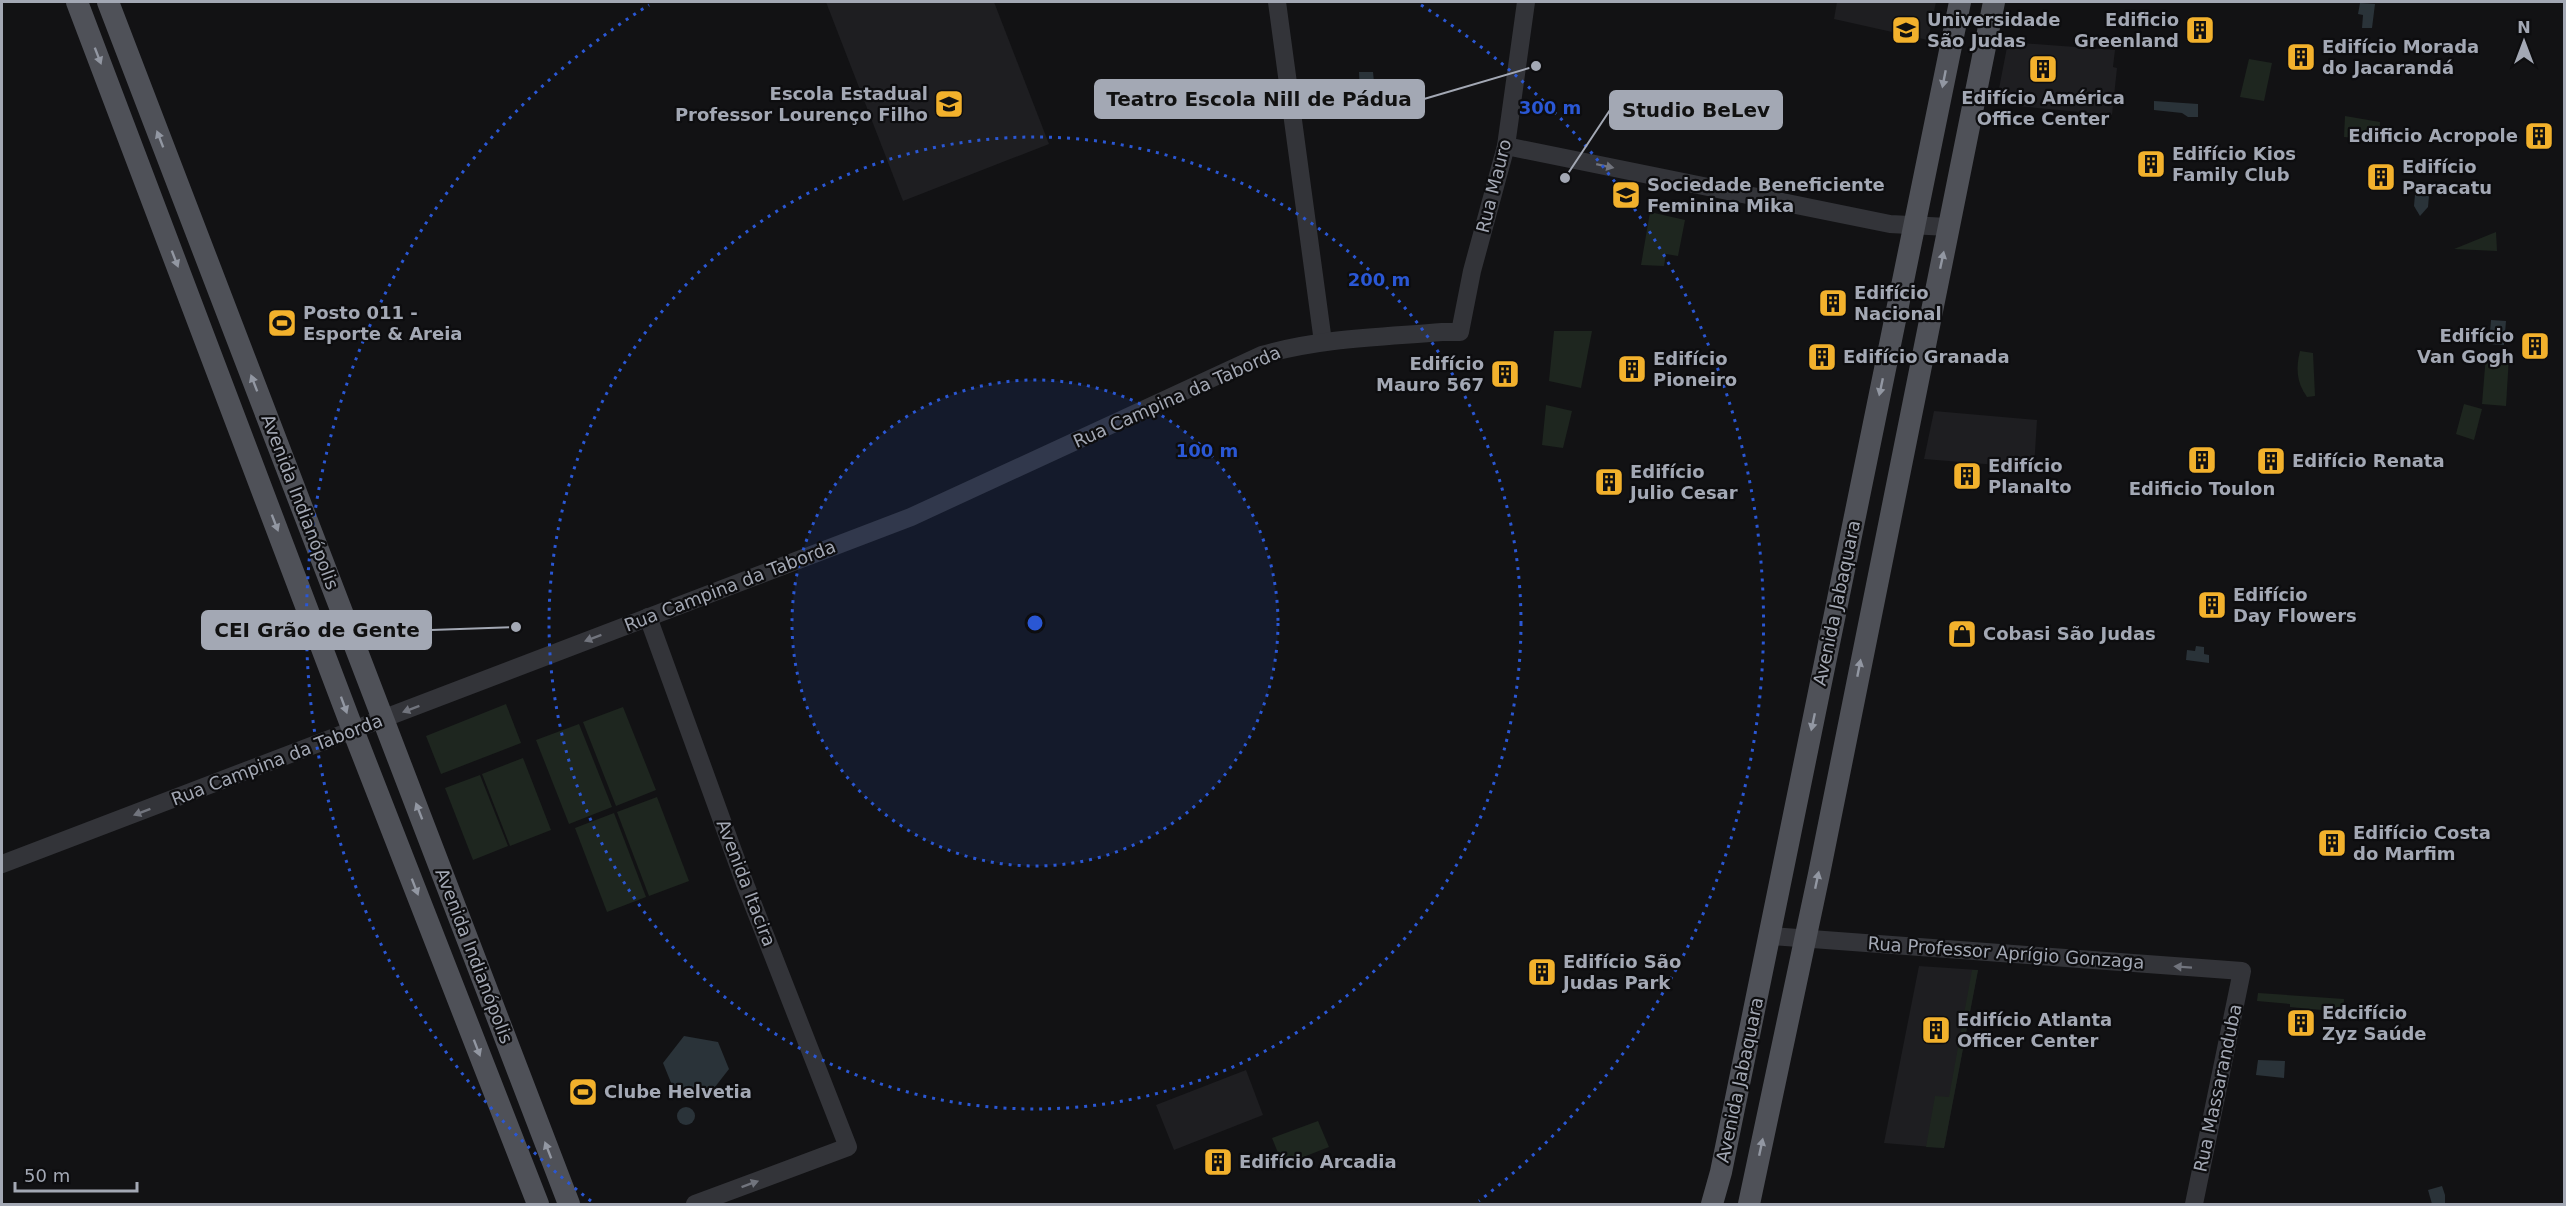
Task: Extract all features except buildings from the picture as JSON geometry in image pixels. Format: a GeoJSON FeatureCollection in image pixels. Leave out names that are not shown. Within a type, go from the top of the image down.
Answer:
{"type":"FeatureCollection","features":[{"type":"Feature","properties":{"kind":"main road","name":"Avenida Indianópolis"},"geometry":{"type":"LineString","coordinates":[[77,2],[353,730],[538,1204]]}},
{"type":"Feature","properties":{"kind":"main road","name":"Avenida Indianópolis"},"geometry":{"type":"LineString","coordinates":[[108,2],[569,1204]]}},
{"type":"Feature","properties":{"kind":"main road","name":"Avenida Jabaquara"},"geometry":{"type":"LineString","coordinates":[[1712,1204],[1721,1172],[1770,936],[1960,2]]}},
{"type":"Feature","properties":{"kind":"main road","name":"Avenida Jabaquara"},"geometry":{"type":"LineString","coordinates":[[1749,1204],[1806,938],[1994,2]]}},
{"type":"Feature","properties":{"kind":"street"},"geometry":{"type":"LineString","coordinates":[[1277,2],[1323,342]]}},
{"type":"Feature","properties":{"kind":"street","name":"Rua Mauro"},"geometry":{"type":"LineString","coordinates":[[1460,333],[1472,271],[1506,146],[1526,2]]}},
{"type":"Feature","properties":{"kind":"street"},"geometry":{"type":"LineString","coordinates":[[1506,146],[1779,203],[1914,227],[1948,227]]}},
{"type":"Feature","properties":{"kind":"street","name":"Rua Campina da Taborda"},"geometry":{"type":"LineString","coordinates":[[2,864],[911,517],[1262,355],[1300,344],[1442,332],[1460,333]]}},
{"type":"Feature","properties":{"kind":"street","name":"Avenida Itacira"},"geometry":{"type":"LineString","coordinates":[[648,617],[746,884],[848,1147],[695,1204]]}},
{"type":"Feature","properties":{"kind":"street","name":"Rua Professor Aprígio Gonzaga"},"geometry":{"type":"LineString","coordinates":[[1770,936],[2242,971]]}},
{"type":"Feature","properties":{"kind":"street","name":"Rua Massaranduba"},"geometry":{"type":"LineString","coordinates":[[2194,1204],[2242,971]]}},
{"type":"Feature","properties":{"kind":"shaded area","name":"Escola Estadual Professor Lourenço Filho"},"geometry":{"type":"Polygon","coordinates":[[[826,2],[994,2],[1049,144],[903,201],[826,2]]]}},
{"type":"Feature","properties":{"kind":"shaded area","name":"Universidade São Judas"},"geometry":{"type":"Polygon","coordinates":[[[1837,2],[1936,2],[1928,40],[1834,19],[1837,2]]]}},
{"type":"Feature","properties":{"kind":"shaded area"},"geometry":{"type":"Polygon","coordinates":[[[2360,3],[2375,4],[2372,28],[2362,28],[2363,15],[2358,14],[2360,3]]]}},
{"type":"Feature","properties":{"kind":"shaded area"},"geometry":{"type":"Polygon","coordinates":[[[2008,42],[2115,50],[2113,67],[2117,68],[2112,115],[1996,104],[2008,42]]]}},
{"type":"Feature","properties":{"kind":"shaded area"},"geometry":{"type":"Polygon","coordinates":[[[2249,59],[2272,63],[2264,101],[2240,97],[2249,59]]]}},
{"type":"Feature","properties":{"kind":"shaded area"},"geometry":{"type":"Polygon","coordinates":[[[1359,72],[1373,72],[1375,93],[1360,93],[1359,72]]]}},
{"type":"Feature","properties":{"kind":"shaded area"},"geometry":{"type":"Polygon","coordinates":[[[2154,101],[2198,104],[2198,117],[2154,110],[2154,101]]]}},
{"type":"Feature","properties":{"kind":"shaded area"},"geometry":{"type":"Polygon","coordinates":[[[2345,116],[2380,122],[2379,140],[2344,137],[2345,116]]]}},
{"type":"Feature","properties":{"kind":"shaded area"},"geometry":{"type":"Polygon","coordinates":[[[2416,183],[2430,184],[2428,207],[2420,216],[2414,206],[2416,183]]]}},
{"type":"Feature","properties":{"kind":"shaded area"},"geometry":{"type":"Polygon","coordinates":[[[1650,212],[1685,220],[1678,256],[1666,254],[1664,266],[1641,265],[1650,212]]]}},
{"type":"Feature","properties":{"kind":"shaded area"},"geometry":{"type":"Polygon","coordinates":[[[2496,232],[2497,251],[2454,249],[2496,232]]]}},
{"type":"Feature","properties":{"kind":"shaded area"},"geometry":{"type":"Polygon","coordinates":[[[2491,320],[2506,321],[2504,345],[2489,344],[2491,320]]]}},
{"type":"Feature","properties":{"kind":"shaded area"},"geometry":{"type":"Polygon","coordinates":[[[1554,331],[1592,331],[1581,388],[1549,381],[1554,331]]]}},
{"type":"Feature","properties":{"kind":"shaded area"},"geometry":{"type":"Polygon","coordinates":[[[2300,351],[2313,353],[2315,396],[2307,397],[2299,380],[2300,351]]]}},
{"type":"Feature","properties":{"kind":"shaded area"},"geometry":{"type":"Polygon","coordinates":[[[2486,355],[2509,356],[2506,406],[2482,404],[2486,355]]]}},
{"type":"Feature","properties":{"kind":"shaded area"},"geometry":{"type":"Polygon","coordinates":[[[2464,404],[2482,409],[2474,440],[2456,434],[2464,404]]]}},
{"type":"Feature","properties":{"kind":"shaded area"},"geometry":{"type":"Polygon","coordinates":[[[1546,405],[1572,411],[1563,448],[1542,445],[1546,405]]]}},
{"type":"Feature","properties":{"kind":"shaded area"},"geometry":{"type":"Polygon","coordinates":[[[1934,411],[2037,420],[2034,468],[1924,459],[1934,411]]]}},
{"type":"Feature","properties":{"kind":"shaded area"},"geometry":{"type":"Polygon","coordinates":[[[2196,646],[2204,647],[2204,654],[2209,655],[2209,663],[2186,660],[2187,650],[2195,651],[2196,646]]]}},
{"type":"Feature","properties":{"kind":"shaded area"},"geometry":{"type":"Polygon","coordinates":[[[506,704],[521,743],[441,774],[426,736],[506,704]]]}},
{"type":"Feature","properties":{"kind":"shaded area"},"geometry":{"type":"Polygon","coordinates":[[[623,707],[656,790],[616,806],[583,722],[623,707]]]}},
{"type":"Feature","properties":{"kind":"shaded area"},"geometry":{"type":"Polygon","coordinates":[[[579,724],[612,807],[569,824],[536,740],[579,724]]]}},
{"type":"Feature","properties":{"kind":"shaded area"},"geometry":{"type":"Polygon","coordinates":[[[523,758],[551,830],[510,846],[482,774],[523,758]]]}},
{"type":"Feature","properties":{"kind":"shaded area"},"geometry":{"type":"Polygon","coordinates":[[[480,775],[508,846],[473,860],[445,788],[480,775]]]}},
{"type":"Feature","properties":{"kind":"shaded area"},"geometry":{"type":"Polygon","coordinates":[[[657,797],[689,881],[649,896],[617,812],[657,797]]]}},
{"type":"Feature","properties":{"kind":"shaded area"},"geometry":{"type":"Polygon","coordinates":[[[614,813],[646,897],[607,912],[575,828],[614,813]]]}},
{"type":"Feature","properties":{"kind":"shaded area"},"geometry":{"type":"Polygon","coordinates":[[[1919,966],[1978,970],[1944,1148],[1884,1143],[1919,966]]]}},
{"type":"Feature","properties":{"kind":"shaded area"},"geometry":{"type":"Polygon","coordinates":[[[1972,970],[1978,970],[1944,1148],[1926,1147],[1935,1096],[1949,1097],[1972,970]]]}},
{"type":"Feature","properties":{"kind":"shaded area"},"geometry":{"type":"Polygon","coordinates":[[[2258,993],[2344,999],[2343,1012],[2257,1001],[2258,993]]]}},
{"type":"Feature","properties":{"kind":"shaded area"},"geometry":{"type":"Polygon","coordinates":[[[684,1036],[718,1042],[729,1069],[708,1096],[674,1090],[663,1063],[684,1036]]]}},
{"type":"Feature","properties":{"kind":"shaded area"},"geometry":{"type":"Polygon","coordinates":[[[2258,1060],[2285,1061],[2284,1078],[2256,1075],[2258,1060]]]}},
{"type":"Feature","properties":{"kind":"shaded area"},"geometry":{"type":"Polygon","coordinates":[[[1246,1070],[1263,1115],[1174,1150],[1156,1105],[1246,1070]]]}},
{"type":"Feature","properties":{"kind":"shaded area"},"geometry":{"type":"Polygon","coordinates":[[[686,1107],[692,1110],[695,1116],[692,1122],[686,1125],[680,1122],[677,1116],[680,1110],[686,1107]]]}},
{"type":"Feature","properties":{"kind":"shaded area"},"geometry":{"type":"Polygon","coordinates":[[[1318,1121],[1329,1147],[1283,1165],[1272,1138],[1318,1121]]]}},
{"type":"Feature","properties":{"kind":"shaded area"},"geometry":{"type":"Polygon","coordinates":[[[2442,1186],[2445,1204],[2432,1204],[2428,1190],[2442,1186]]]}},
{"type":"Feature","properties":{"kind":"place","name":"Universidade São Judas"},"geometry":{"type":"Point","coordinates":[1906,30]}},
{"type":"Feature","properties":{"kind":"place","name":"Edificio Greenland"},"geometry":{"type":"Point","coordinates":[2200,30]}},
{"type":"Feature","properties":{"kind":"place","name":"Edifício Morada do Jacarandá"},"geometry":{"type":"Point","coordinates":[2301,57]}},
{"type":"Feature","properties":{"kind":"place","name":"Teatro Escola Nill de Pádua"},"geometry":{"type":"Point","coordinates":[1536,66]}},
{"type":"Feature","properties":{"kind":"place","name":"Edifício América Office Center"},"geometry":{"type":"Point","coordinates":[2043,69]}},
{"type":"Feature","properties":{"kind":"place","name":"Escola Estadual Professor Lourenço Filho"},"geometry":{"type":"Point","coordinates":[949,104]}},
{"type":"Feature","properties":{"kind":"place","name":"Edificio Acropole"},"geometry":{"type":"Point","coordinates":[2539,136]}},
{"type":"Feature","properties":{"kind":"place","name":"Edifício Kios Family Club"},"geometry":{"type":"Point","coordinates":[2151,164]}},
{"type":"Feature","properties":{"kind":"place","name":"Edifício Paracatu"},"geometry":{"type":"Point","coordinates":[2381,177]}},
{"type":"Feature","properties":{"kind":"place","name":"Studio BeLev"},"geometry":{"type":"Point","coordinates":[1565,178]}},
{"type":"Feature","properties":{"kind":"place","name":"Sociedade Beneficiente Feminina Mika"},"geometry":{"type":"Point","coordinates":[1626,195]}},
{"type":"Feature","properties":{"kind":"place","name":"Edifício Nacional"},"geometry":{"type":"Point","coordinates":[1833,303]}},
{"type":"Feature","properties":{"kind":"place","name":"Posto 011 - Esporte & Areia"},"geometry":{"type":"Point","coordinates":[282,323]}},
{"type":"Feature","properties":{"kind":"place","name":"Edifício Van Gogh"},"geometry":{"type":"Point","coordinates":[2535,346]}},
{"type":"Feature","properties":{"kind":"place","name":"Edifício Granada"},"geometry":{"type":"Point","coordinates":[1822,357]}},
{"type":"Feature","properties":{"kind":"place","name":"Edifício Pioneiro"},"geometry":{"type":"Point","coordinates":[1632,369]}},
{"type":"Feature","properties":{"kind":"place","name":"Edifício Mauro 567"},"geometry":{"type":"Point","coordinates":[1505,374]}},
{"type":"Feature","properties":{"kind":"place","name":"Edificio Toulon"},"geometry":{"type":"Point","coordinates":[2202,460]}},
{"type":"Feature","properties":{"kind":"place","name":"Edifício Renata"},"geometry":{"type":"Point","coordinates":[2271,461]}},
{"type":"Feature","properties":{"kind":"place","name":"Edifício Planalto"},"geometry":{"type":"Point","coordinates":[1967,476]}},
{"type":"Feature","properties":{"kind":"place","name":"Edifício Julio Cesar"},"geometry":{"type":"Point","coordinates":[1609,482]}},
{"type":"Feature","properties":{"kind":"place","name":"Edifício Day Flowers"},"geometry":{"type":"Point","coordinates":[2212,605]}},
{"type":"Feature","properties":{"kind":"place","name":"CEI Grão de Gente"},"geometry":{"type":"Point","coordinates":[516,627]}},
{"type":"Feature","properties":{"kind":"place","name":"Cobasi São Judas"},"geometry":{"type":"Point","coordinates":[1962,634]}},
{"type":"Feature","properties":{"kind":"place","name":"Edifício Costa do Marfim"},"geometry":{"type":"Point","coordinates":[2332,843]}},
{"type":"Feature","properties":{"kind":"place","name":"Edifício São Judas Park"},"geometry":{"type":"Point","coordinates":[1542,972]}},
{"type":"Feature","properties":{"kind":"place","name":"Edcifício Zyz Saúde"},"geometry":{"type":"Point","coordinates":[2301,1023]}},
{"type":"Feature","properties":{"kind":"place","name":"Edifício Atlanta Officer Center"},"geometry":{"type":"Point","coordinates":[1936,1030]}},
{"type":"Feature","properties":{"kind":"place","name":"Clube Helvetia"},"geometry":{"type":"Point","coordinates":[583,1092]}},
{"type":"Feature","properties":{"kind":"place","name":"Edifício Arcadia"},"geometry":{"type":"Point","coordinates":[1218,1162]}}]}
